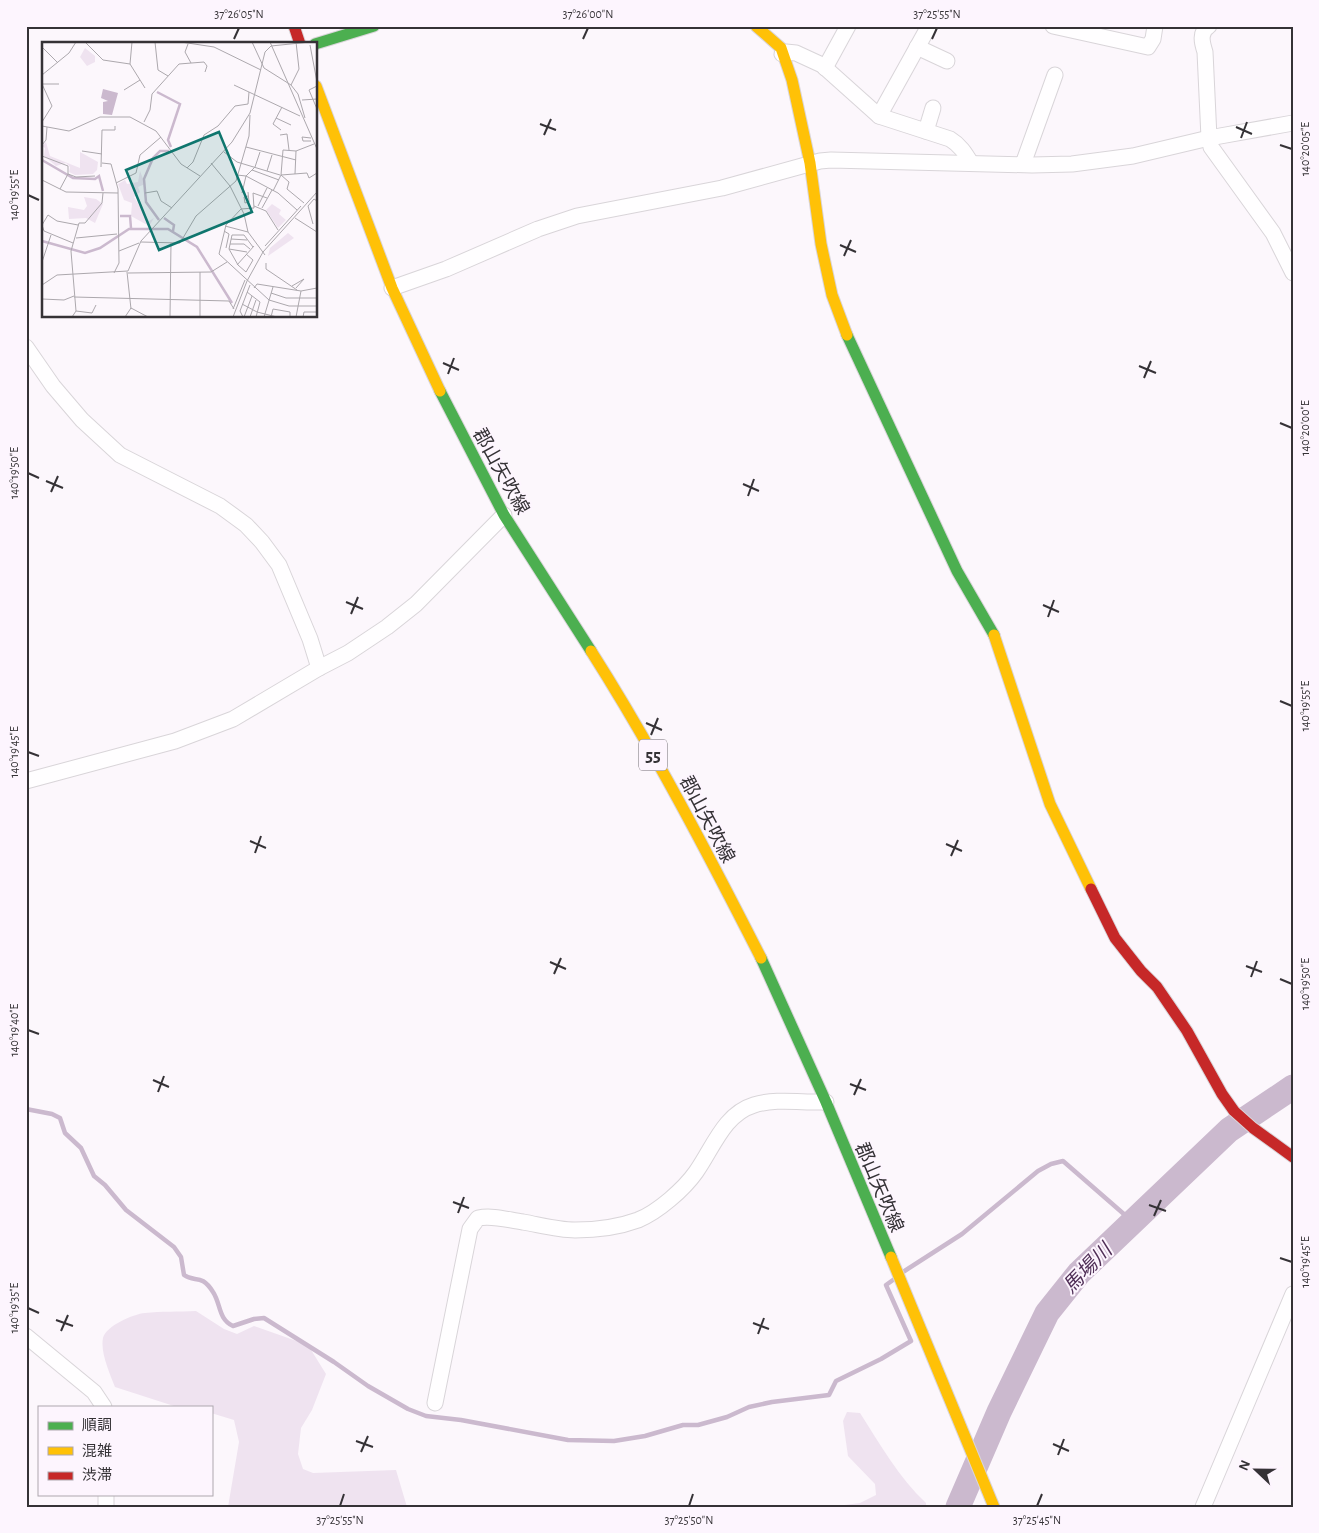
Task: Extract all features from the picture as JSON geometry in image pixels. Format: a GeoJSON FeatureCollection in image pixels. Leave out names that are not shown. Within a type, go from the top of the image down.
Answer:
{"type":"FeatureCollection","features":[{"type":"Feature","properties":{"kind":"main road"},"geometry":{"type":"LineString","coordinates":[[294,26],[299,42]]}},
{"type":"Feature","properties":{"kind":"main road"},"geometry":{"type":"LineString","coordinates":[[318,43],[374,26]]}},
{"type":"Feature","properties":{"kind":"main road"},"geometry":{"type":"LineString","coordinates":[[762,28],[777,43],[792,80],[810,163],[821,244],[832,295],[846,334],[958,571],[993,633],[1050,804],[1115,938],[1141,971],[1157,987],[1187,1031],[1222,1094],[1234,1111],[1253,1128],[1293,1157]]}},
{"type":"Feature","properties":{"kind":"main road","name":"郡山矢吹線"},"geometry":{"type":"LineString","coordinates":[[318,91],[392,288],[452,416],[504,515],[624,703],[698,834],[767,971],[826,1102],[994,1507]]}},
{"type":"Feature","properties":{"kind":"street"},"geometry":{"type":"LineString","coordinates":[[825,68],[848,26]]}},
{"type":"Feature","properties":{"kind":"street"},"geometry":{"type":"LineString","coordinates":[[879,116],[929,26]]}},
{"type":"Feature","properties":{"kind":"street"},"geometry":{"type":"LineString","coordinates":[[1053,26],[1148,46],[1153,39],[1156,26]]}},
{"type":"Feature","properties":{"kind":"street"},"geometry":{"type":"LineString","coordinates":[[1206,27],[1202,41],[1205,52],[1211,146],[1273,233],[1293,273]]}},
{"type":"Feature","properties":{"kind":"street"},"geometry":{"type":"LineString","coordinates":[[917,47],[947,61]]}},
{"type":"Feature","properties":{"kind":"street"},"geometry":{"type":"LineString","coordinates":[[782,54],[786,52],[796,53],[825,68],[879,116],[956,142],[971,163]]}},
{"type":"Feature","properties":{"kind":"street"},"geometry":{"type":"LineString","coordinates":[[1023,164],[1055,75]]}},
{"type":"Feature","properties":{"kind":"street"},"geometry":{"type":"LineString","coordinates":[[926,131],[933,108]]}},
{"type":"Feature","properties":{"kind":"street"},"geometry":{"type":"LineString","coordinates":[[392,288],[446,269],[538,229],[577,216],[722,188],[810,163],[831,160],[1072,164],[1133,156],[1209,138],[1293,123]]}},
{"type":"Feature","properties":{"kind":"street"},"geometry":{"type":"LineString","coordinates":[[26,347],[64,400],[96,434],[120,455],[220,506],[241,520],[262,542],[279,565],[310,639],[319,668]]}},
{"type":"Feature","properties":{"kind":"street"},"geometry":{"type":"LineString","coordinates":[[26,781],[175,741],[232,719],[348,653],[387,627],[416,604],[504,515]]}},
{"type":"Feature","properties":{"kind":"street"},"geometry":{"type":"LineString","coordinates":[[435,1403],[470,1229],[478,1218],[492,1217],[574,1230],[616,1226],[636,1220],[652,1214],[695,1173],[715,1140],[737,1113],[751,1106],[774,1102],[826,1102]]}},
{"type":"Feature","properties":{"kind":"street"},"geometry":{"type":"LineString","coordinates":[[1203,1507],[1289,1316],[1293,1294]]}},
{"type":"Feature","properties":{"kind":"street"},"geometry":{"type":"LineString","coordinates":[[26,1336],[94,1392],[103,1406]]}},
{"type":"Feature","properties":{"kind":"shaded area"},"geometry":{"type":"Polygon","coordinates":[[[196,1311],[224,1329],[237,1334],[254,1326],[308,1345],[326,1374],[312,1410],[301,1428],[298,1454],[303,1469],[313,1473],[396,1470],[407,1507],[228,1507],[239,1442],[234,1420],[212,1413],[212,1406],[174,1406],[115,1387],[106,1363],[102,1344],[103,1338],[109,1329],[127,1318],[157,1312],[196,1311]]]}},
{"type":"Feature","properties":{"kind":"shaded area"},"geometry":{"type":"Polygon","coordinates":[[[847,1412],[860,1413],[907,1483],[926,1503],[926,1507],[829,1507],[860,1503],[876,1495],[875,1484],[848,1456],[843,1421],[847,1412]]]}},
{"type":"Feature","properties":{"kind":"waterway","name":"馬場川"},"geometry":{"type":"LineString","coordinates":[[958,1507],[999,1412],[1047,1313],[1079,1273],[1229,1130],[1293,1087]]}},
{"type":"Feature","properties":{"kind":"waterway"},"geometry":{"type":"LineString","coordinates":[[26,1109],[52,1114],[60,1118],[65,1133],[81,1148],[94,1176],[105,1185],[126,1210],[174,1247],[181,1257],[184,1275],[201,1280],[209,1286],[216,1297],[222,1315],[228,1323],[233,1326],[254,1319],[264,1318],[368,1386],[408,1409],[426,1416],[461,1420],[568,1440],[614,1441],[645,1436],[683,1425],[698,1425],[727,1417],[749,1407],[772,1402],[829,1395],[836,1381],[881,1359],[911,1341],[886,1285],[893,1280]]}},
{"type":"Feature","properties":{"kind":"waterway"},"geometry":{"type":"LineString","coordinates":[[903,1272],[962,1234],[1038,1171],[1051,1164],[1063,1161],[1133,1222]]}},
{"type":"Feature","properties":{"kind":"traffic: fast"},"geometry":{"type":"LineString","coordinates":[[318,43],[374,26]]}},
{"type":"Feature","properties":{"kind":"traffic: fast"},"geometry":{"type":"LineString","coordinates":[[847,335],[957,571],[994,635]]}},
{"type":"Feature","properties":{"kind":"traffic: fast"},"geometry":{"type":"LineString","coordinates":[[440,391],[504,515],[591,651]]}},
{"type":"Feature","properties":{"kind":"traffic: fast"},"geometry":{"type":"LineString","coordinates":[[761,958],[826,1102],[891,1257]]}},
{"type":"Feature","properties":{"kind":"traffic: slow"},"geometry":{"type":"LineString","coordinates":[[756,26],[781,48],[792,80],[810,163],[821,244],[832,295],[847,335]]}},
{"type":"Feature","properties":{"kind":"traffic: slow"},"geometry":{"type":"LineString","coordinates":[[318,91],[392,288],[440,391]]}},
{"type":"Feature","properties":{"kind":"traffic: slow"},"geometry":{"type":"LineString","coordinates":[[994,635],[1050,804],[1091,889]]}},
{"type":"Feature","properties":{"kind":"traffic: slow"},"geometry":{"type":"LineString","coordinates":[[591,651],[701,841],[761,958]]}},
{"type":"Feature","properties":{"kind":"traffic: slow"},"geometry":{"type":"LineString","coordinates":[[891,1257],[994,1507]]}},
{"type":"Feature","properties":{"kind":"traffic: jam"},"geometry":{"type":"LineString","coordinates":[[294,26],[299,42]]}},
{"type":"Feature","properties":{"kind":"traffic: jam"},"geometry":{"type":"LineString","coordinates":[[1091,889],[1115,938],[1141,971],[1157,987],[1187,1031],[1222,1094],[1234,1111],[1253,1128],[1293,1157]]}}]}
